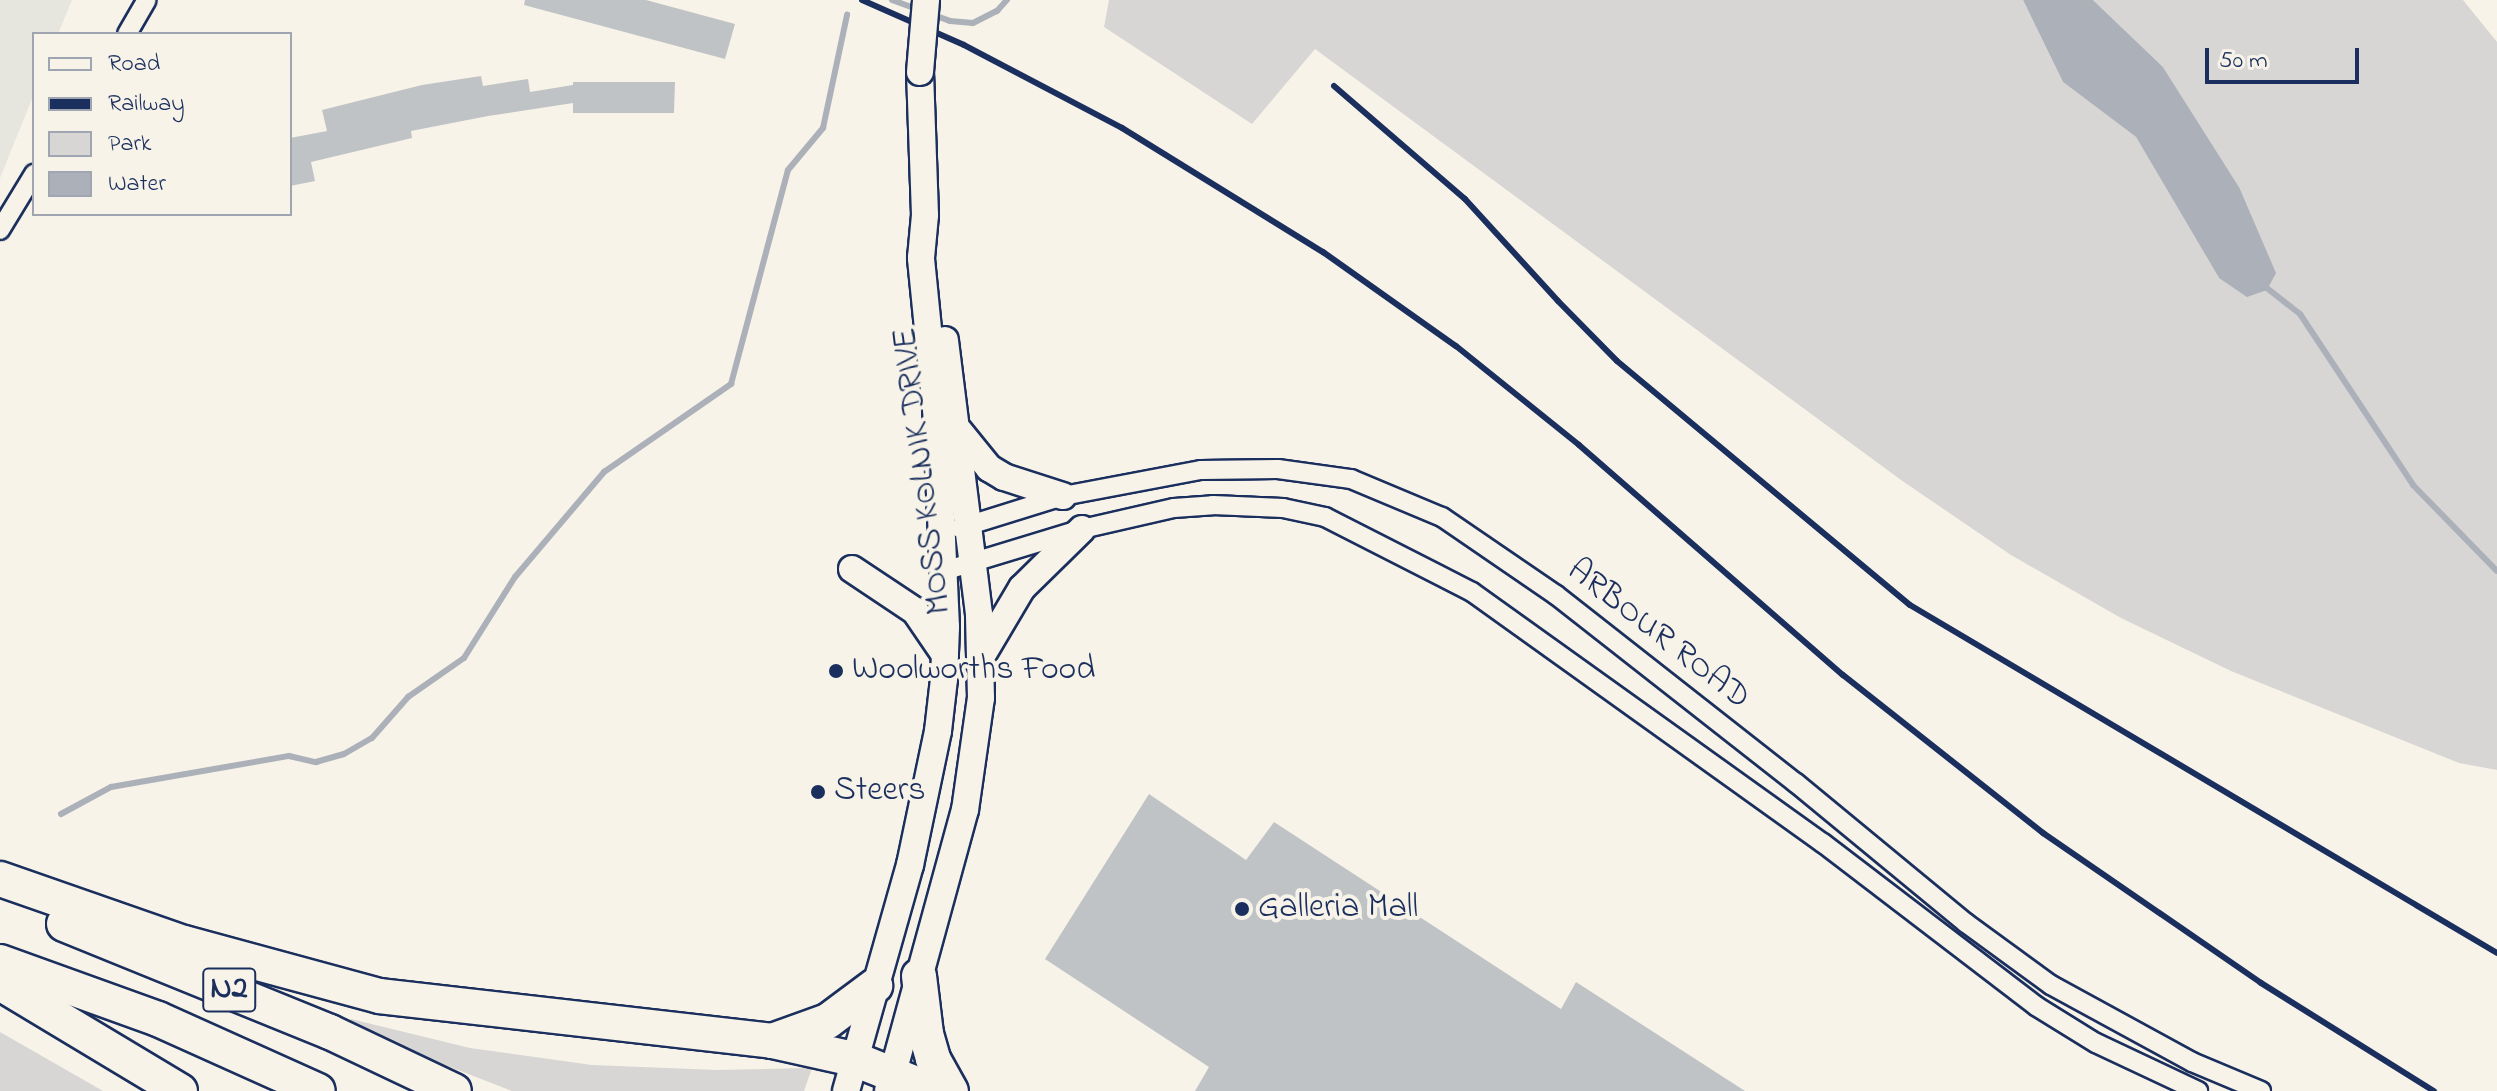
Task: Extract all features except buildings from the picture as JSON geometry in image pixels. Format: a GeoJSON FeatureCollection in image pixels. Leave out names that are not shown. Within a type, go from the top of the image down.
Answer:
{"type":"FeatureCollection","features":[{"type":"Feature","properties":{"kind":"highway"},"geometry":{"type":"LineString","coordinates":[[0,879],[184,943],[379,996],[772,1041],[850,1075],[934,1091]]}},
{"type":"Feature","properties":{"kind":"highway","name":"N2"},"geometry":{"type":"LineString","coordinates":[[0,899],[330,1032],[454,1091]]}},
{"type":"Feature","properties":{"kind":"highway","name":"N2"},"geometry":{"type":"LineString","coordinates":[[0,962],[158,1019],[318,1091]]}},
{"type":"Feature","properties":{"kind":"highway"},"geometry":{"type":"LineString","coordinates":[[919,976],[926,1034],[933,1059],[951,1091]]}},
{"type":"Feature","properties":{"kind":"highway"},"geometry":{"type":"LineString","coordinates":[[0,983],[180,1091]]}},
{"type":"Feature","properties":{"kind":"highway"},"geometry":{"type":"LineString","coordinates":[[772,1041],[828,1021],[875,986]]}},
{"type":"Feature","properties":{"kind":"main road","name":"MOSS KOLNIK DRIVE"},"geometry":{"type":"LineString","coordinates":[[850,1075],[910,865],[938,731],[945,655],[936,409],[921,258],[925,215],[920,72],[926,0]]}},
{"type":"Feature","properties":{"kind":"main road","name":"MOSS KOLNIK DRIVE"},"geometry":{"type":"LineString","coordinates":[[890,1082],[965,810],[981,698],[974,563],[959,431],[932,235],[925,215]]}},
{"type":"Feature","properties":{"kind":"main road"},"geometry":{"type":"LineString","coordinates":[[959,431],[989,468],[1013,480],[1063,496]]}},
{"type":"Feature","properties":{"kind":"main road"},"geometry":{"type":"LineString","coordinates":[[980,659],[1022,588],[1082,529]]}},
{"type":"Feature","properties":{"kind":"main road"},"geometry":{"type":"LineString","coordinates":[[852,569],[915,611],[945,655]]}},
{"type":"Feature","properties":{"kind":"street"},"geometry":{"type":"LineString","coordinates":[[128,32],[147,0]]}},
{"type":"Feature","properties":{"kind":"street"},"geometry":{"type":"LineString","coordinates":[[0,230],[32,177]]}},
{"type":"Feature","properties":{"kind":"street","name":"ARBOUR ROAD"},"geometry":{"type":"LineString","coordinates":[[942,533],[1063,496],[1201,470],[1278,469],[1351,479],[1442,517],[1556,595],[1796,783],[1966,923],[2051,985],[2192,1062],[2261,1091]]}},
{"type":"Feature","properties":{"kind":"street","name":"ARBOUR ROAD"},"geometry":{"type":"LineString","coordinates":[[944,571],[1082,529],[1174,508],[1213,505],[1297,511],[1325,517],[1370,537],[1472,592],[1823,843],[2036,1006],[2096,1043],[2198,1091]]}},
{"type":"Feature","properties":{"kind":"street"},"geometry":{"type":"LineString","coordinates":[[1950,942],[1966,923]]}},
{"type":"Feature","properties":{"kind":"shaded area"},"geometry":{"type":"Polygon","coordinates":[[[0,0],[72,0],[59,32],[32,32],[32,99],[0,178],[0,0]]]}},
{"type":"Feature","properties":{"kind":"green space"},"geometry":{"type":"Polygon","coordinates":[[[1109,0],[2023,0],[2063,82],[2136,137],[2219,278],[2239,187],[2163,67],[2093,0],[2463,0],[2497,42],[2497,770],[2459,763],[2231,671],[2121,618],[2011,555],[1901,480],[1315,49],[1252,124],[1104,27],[1109,0]]]}},
{"type":"Feature","properties":{"kind":"green space"},"geometry":{"type":"Polygon","coordinates":[[[351,1019],[470,1048],[592,1065],[717,1070],[812,1068],[804,1091],[512,1091],[348,1027],[351,1019]]]}},
{"type":"Feature","properties":{"kind":"green space"},"geometry":{"type":"Polygon","coordinates":[[[0,1032],[103,1091],[0,1091],[0,1032]]]}},
{"type":"Feature","properties":{"kind":"water"},"geometry":{"type":"Polygon","coordinates":[[[2023,0],[2093,0],[2163,67],[2239,187],[2276,273],[2267,290],[2247,297],[2219,278],[2136,137],[2063,82],[2023,0]]]}},
{"type":"Feature","properties":{"kind":"waterway"},"geometry":{"type":"LineString","coordinates":[[892,0],[917,9]]}},
{"type":"Feature","properties":{"kind":"waterway"},"geometry":{"type":"LineString","coordinates":[[931,14],[950,21],[973,23],[997,11],[1007,0]]}},
{"type":"Feature","properties":{"kind":"waterway"},"geometry":{"type":"LineString","coordinates":[[61,814],[111,787],[289,756],[316,762],[344,754],[372,738],[408,697],[464,658],[515,577],[604,472],[731,384],[788,170],[823,128],[847,15]]}},
{"type":"Feature","properties":{"kind":"waterway"},"geometry":{"type":"LineString","coordinates":[[2263,285],[2300,314],[2413,485],[2497,571]]}},
{"type":"Feature","properties":{"kind":"railway"},"geometry":{"type":"LineString","coordinates":[[862,0],[964,45],[1122,128],[1323,252],[1456,346],[1579,445],[1843,675],[2043,833],[2261,983],[2434,1091]]}},
{"type":"Feature","properties":{"kind":"railway"},"geometry":{"type":"LineString","coordinates":[[1334,86],[1465,199],[1617,361],[1910,605],[2497,953]]}},
{"type":"Feature","properties":{"kind":"place","name":"Woolworths Food"},"geometry":{"type":"Point","coordinates":[836,671]}},
{"type":"Feature","properties":{"kind":"place","name":"Steers"},"geometry":{"type":"Point","coordinates":[818,792]}},
{"type":"Feature","properties":{"kind":"place","name":"Galleria Mall"},"geometry":{"type":"Point","coordinates":[1242,909]}}]}
